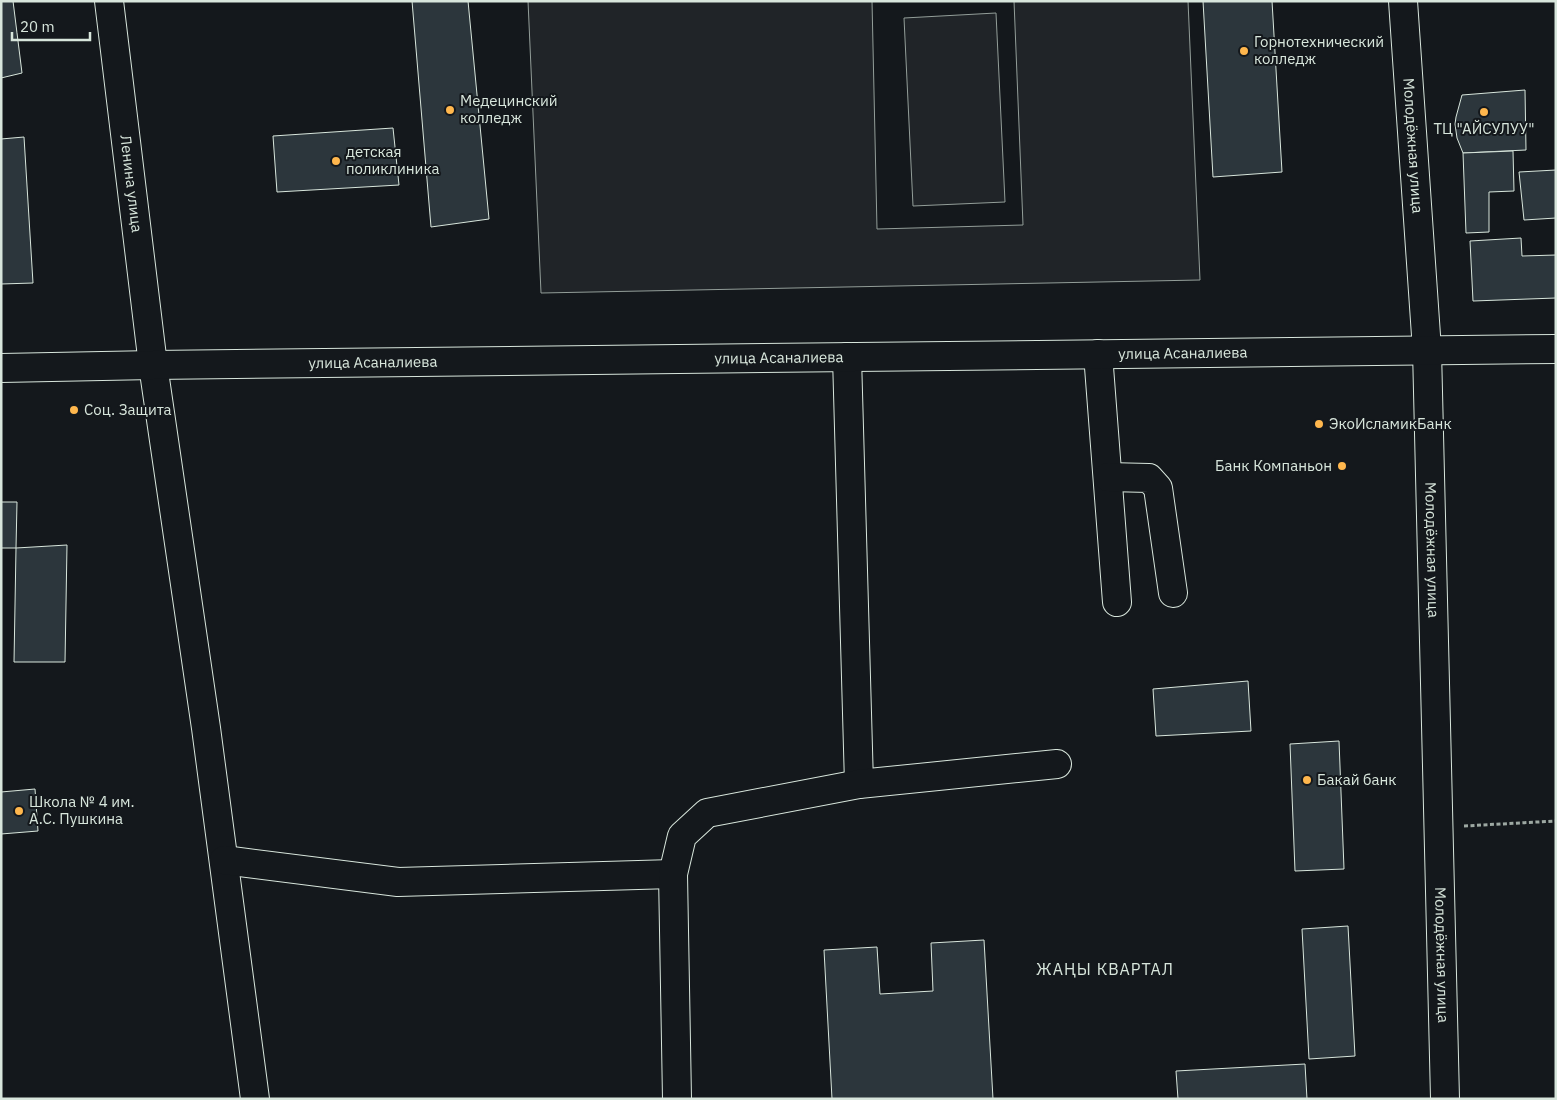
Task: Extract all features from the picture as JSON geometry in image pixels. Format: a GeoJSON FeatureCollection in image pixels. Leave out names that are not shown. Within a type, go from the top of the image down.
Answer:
{"type":"FeatureCollection","features":[{"type":"Feature","properties":{"kind":"main road","name":"Ленина улица"},"geometry":{"type":"LineString","coordinates":[[109,1],[153,364],[206,728],[255,1099]]}},
{"type":"Feature","properties":{"kind":"main road","name":"Молодёжная улица"},"geometry":{"type":"LineString","coordinates":[[1403,1],[1427,350],[1446,1099]]}},
{"type":"Feature","properties":{"kind":"main road","name":"улица Асаналиева"},"geometry":{"type":"LineString","coordinates":[[1,368],[153,364],[1556,349]]}},
{"type":"Feature","properties":{"kind":"main road"},"geometry":{"type":"LineString","coordinates":[[1098,354],[1117,602]]}},
{"type":"Feature","properties":{"kind":"main road"},"geometry":{"type":"LineString","coordinates":[[847,357],[859,784]]}},
{"type":"Feature","properties":{"kind":"main road"},"geometry":{"type":"LineString","coordinates":[[1108,477],[1149,478],[1158,488],[1173,593]]}},
{"type":"Feature","properties":{"kind":"main road"},"geometry":{"type":"LineString","coordinates":[[677,1099],[673,874],[682,836],[707,813],[859,784],[1057,764]]}},
{"type":"Feature","properties":{"kind":"main road"},"geometry":{"type":"LineString","coordinates":[[224,860],[398,882],[673,874]]}},
{"type":"Feature","properties":{"kind":"path"},"geometry":{"type":"LineString","coordinates":[[1439,827],[1556,821]]}},
{"type":"Feature","properties":{"kind":"shaded area"},"geometry":{"type":"Polygon","coordinates":[[[528,1],[872,1],[877,229],[1023,225],[1014,1],[1188,1],[1200,280],[541,293],[528,1]]]}},
{"type":"Feature","properties":{"kind":"shaded area"},"geometry":{"type":"Polygon","coordinates":[[[996,13],[1005,202],[913,206],[904,18],[996,13]]]}},
{"type":"Feature","properties":{"kind":"building"},"geometry":{"type":"Polygon","coordinates":[[[1,1],[13,1],[22,73],[1,78],[1,1]]]}},
{"type":"Feature","properties":{"kind":"building","name":"Медецинский колледж"},"geometry":{"type":"Polygon","coordinates":[[[412,1],[468,1],[489,219],[431,227],[412,1]]]}},
{"type":"Feature","properties":{"kind":"building"},"geometry":{"type":"Polygon","coordinates":[[[1203,1],[1272,1],[1282,172],[1213,177],[1203,1]]]}},
{"type":"Feature","properties":{"kind":"building"},"geometry":{"type":"Polygon","coordinates":[[[1525,90],[1526,150],[1463,153],[1457,138],[1455,124],[1462,95],[1525,90]]]}},
{"type":"Feature","properties":{"kind":"building","name":"детская поликлиника"},"geometry":{"type":"Polygon","coordinates":[[[393,128],[399,185],[277,192],[273,136],[393,128]]]}},
{"type":"Feature","properties":{"kind":"building"},"geometry":{"type":"Polygon","coordinates":[[[24,137],[33,283],[1,284],[1,139],[24,137]]]}},
{"type":"Feature","properties":{"kind":"building"},"geometry":{"type":"Polygon","coordinates":[[[1513,151],[1514,191],[1489,192],[1489,232],[1466,233],[1463,153],[1513,151]]]}},
{"type":"Feature","properties":{"kind":"building"},"geometry":{"type":"Polygon","coordinates":[[[1556,170],[1556,218],[1524,220],[1519,172],[1556,170]]]}},
{"type":"Feature","properties":{"kind":"building"},"geometry":{"type":"Polygon","coordinates":[[[1521,238],[1522,256],[1556,255],[1556,298],[1473,301],[1470,241],[1521,238]]]}},
{"type":"Feature","properties":{"kind":"building"},"geometry":{"type":"Polygon","coordinates":[[[1,502],[17,502],[16,548],[1,548],[1,502]]]}},
{"type":"Feature","properties":{"kind":"building"},"geometry":{"type":"Polygon","coordinates":[[[67,545],[65,662],[14,662],[16,548],[67,545]]]}},
{"type":"Feature","properties":{"kind":"building"},"geometry":{"type":"Polygon","coordinates":[[[1248,681],[1251,731],[1156,736],[1153,689],[1248,681]]]}},
{"type":"Feature","properties":{"kind":"building"},"geometry":{"type":"Polygon","coordinates":[[[1339,741],[1344,869],[1295,871],[1290,744],[1339,741]]]}},
{"type":"Feature","properties":{"kind":"building","name":"Школа № 4 им. А.С. Пушкина"},"geometry":{"type":"Polygon","coordinates":[[[35,789],[38,831],[1,834],[1,792],[35,789]]]}},
{"type":"Feature","properties":{"kind":"building"},"geometry":{"type":"Polygon","coordinates":[[[1348,926],[1355,1056],[1309,1059],[1302,929],[1348,926]]]}},
{"type":"Feature","properties":{"kind":"building"},"geometry":{"type":"Polygon","coordinates":[[[984,940],[993,1099],[832,1099],[824,950],[877,947],[880,994],[933,991],[931,943],[984,940]]]}},
{"type":"Feature","properties":{"kind":"building"},"geometry":{"type":"Polygon","coordinates":[[[1305,1064],[1307,1099],[1178,1099],[1176,1071],[1305,1064]]]}},
{"type":"Feature","properties":{"kind":"place","name":"Горнотехнический колледж"},"geometry":{"type":"Point","coordinates":[1244,51]}},
{"type":"Feature","properties":{"kind":"place","name":"Медецинский колледж"},"geometry":{"type":"Point","coordinates":[450,110]}},
{"type":"Feature","properties":{"kind":"place","name":"ТЦ \"АЙСУЛУУ\""},"geometry":{"type":"Point","coordinates":[1484,112]}},
{"type":"Feature","properties":{"kind":"place","name":"детская поликлиника"},"geometry":{"type":"Point","coordinates":[336,161]}},
{"type":"Feature","properties":{"kind":"place","name":"Соц. Защита"},"geometry":{"type":"Point","coordinates":[74,410]}},
{"type":"Feature","properties":{"kind":"place","name":"ЭкоИсламикБанк"},"geometry":{"type":"Point","coordinates":[1319,424]}},
{"type":"Feature","properties":{"kind":"place","name":"Банк Компаньон"},"geometry":{"type":"Point","coordinates":[1342,466]}},
{"type":"Feature","properties":{"kind":"place","name":"Бакай банк"},"geometry":{"type":"Point","coordinates":[1307,780]}},
{"type":"Feature","properties":{"kind":"place","name":"Школа № 4 им. А.С. Пушкина"},"geometry":{"type":"Point","coordinates":[19,811]}},
{"type":"Feature","properties":{"kind":"district","name":"ЖАҢЫ КВАРТАЛ"},"geometry":{"type":"Point","coordinates":[1105,969]}}]}
